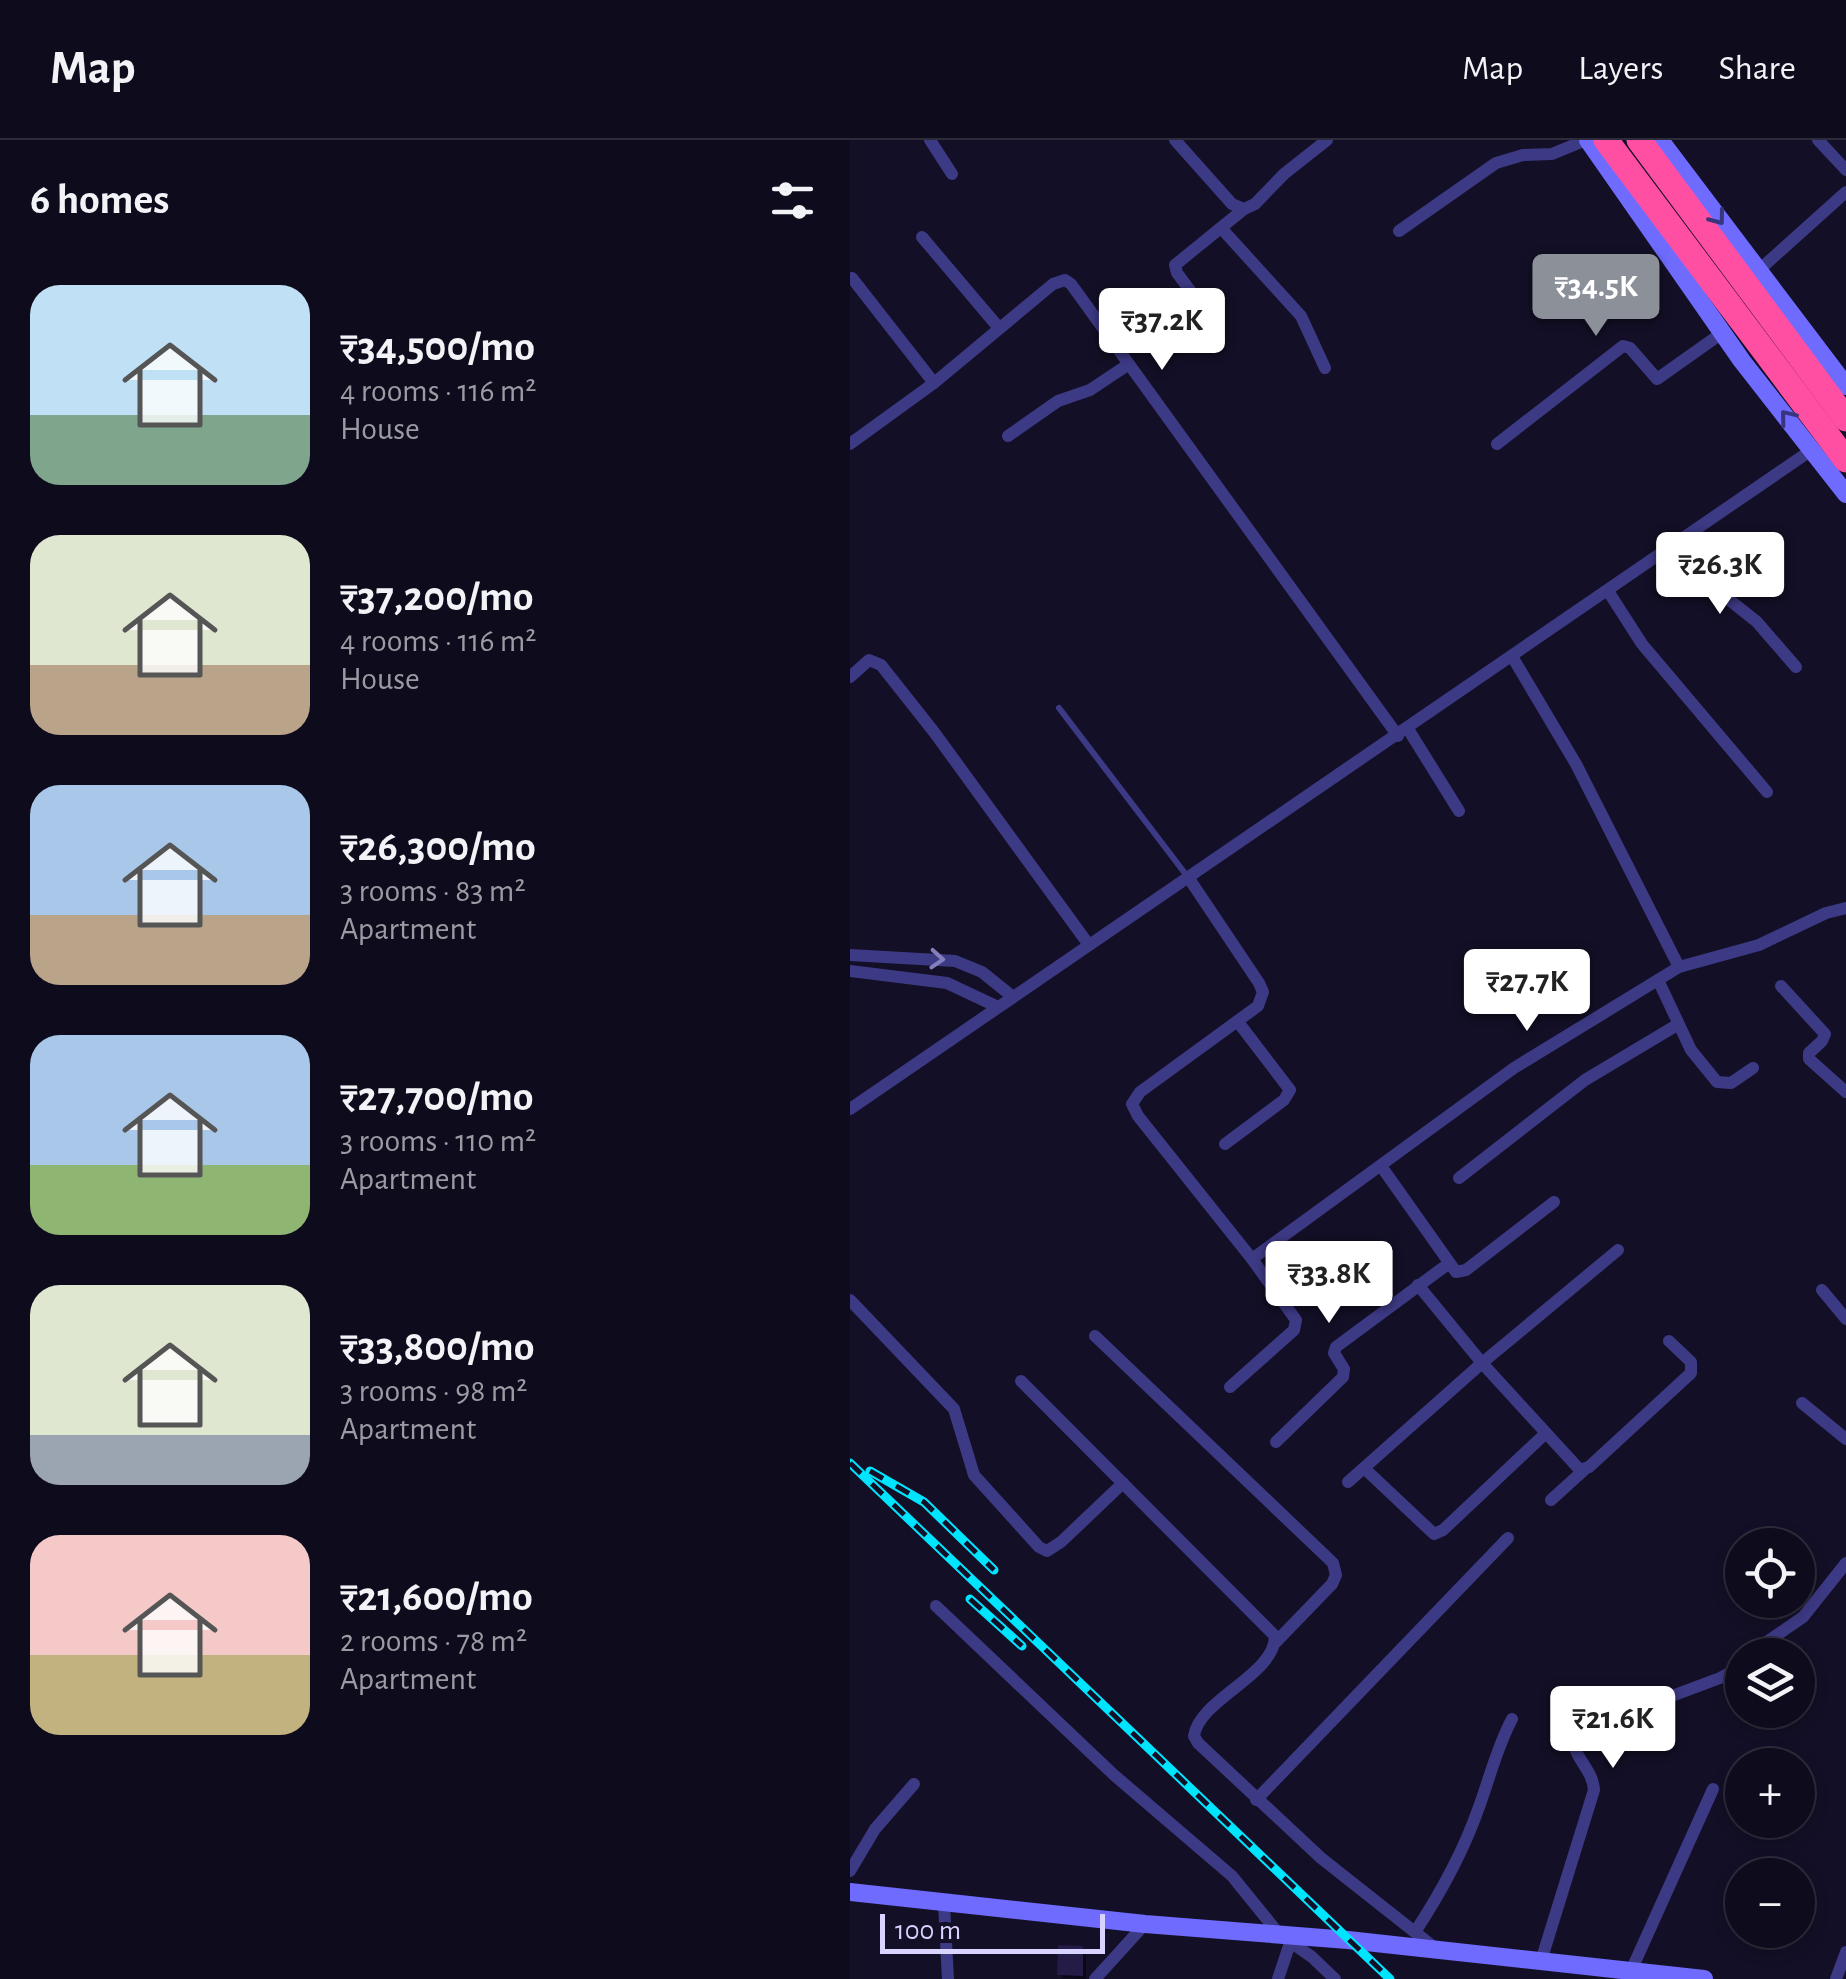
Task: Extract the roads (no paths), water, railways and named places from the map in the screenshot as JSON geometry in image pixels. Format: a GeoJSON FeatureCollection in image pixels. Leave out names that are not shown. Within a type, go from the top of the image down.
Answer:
{"type":"FeatureCollection","features":[{"type":"Feature","properties":{"kind":"highway"},"geometry":{"type":"LineString","coordinates":[[1606,140],[1846,460]]}},
{"type":"Feature","properties":{"kind":"highway"},"geometry":{"type":"LineString","coordinates":[[1640,140],[1846,419]]}},
{"type":"Feature","properties":{"kind":"street"},"geometry":{"type":"LineString","coordinates":[[930,140],[952,174]]}},
{"type":"Feature","properties":{"kind":"street"},"geometry":{"type":"LineString","coordinates":[[1175,140],[1232,204],[1244,209]]}},
{"type":"Feature","properties":{"kind":"street"},"geometry":{"type":"LineString","coordinates":[[1201,305],[1177,273],[1176,264],[1255,204],[1284,174],[1328,140]]}},
{"type":"Feature","properties":{"kind":"street"},"geometry":{"type":"LineString","coordinates":[[1399,231],[1496,163],[1523,155],[1552,154],[1587,140],[1722,333],[1846,494]]}},
{"type":"Feature","properties":{"kind":"street"},"geometry":{"type":"LineString","coordinates":[[1660,140],[1846,386]]}},
{"type":"Feature","properties":{"kind":"street"},"geometry":{"type":"LineString","coordinates":[[1818,140],[1846,170]]}},
{"type":"Feature","properties":{"kind":"street"},"geometry":{"type":"LineString","coordinates":[[1758,271],[1846,192]]}},
{"type":"Feature","properties":{"kind":"street"},"geometry":{"type":"LineString","coordinates":[[1222,229],[1301,316],[1325,368]]}},
{"type":"Feature","properties":{"kind":"street"},"geometry":{"type":"LineString","coordinates":[[922,237],[1000,328]]}},
{"type":"Feature","properties":{"kind":"street"},"geometry":{"type":"LineString","coordinates":[[852,278],[934,383]]}},
{"type":"Feature","properties":{"kind":"street"},"geometry":{"type":"LineString","coordinates":[[850,444],[934,383],[1053,284],[1065,280],[1072,284],[1459,811]]}},
{"type":"Feature","properties":{"kind":"street"},"geometry":{"type":"LineString","coordinates":[[1497,444],[1623,346],[1630,348],[1658,379],[1722,333]]}},
{"type":"Feature","properties":{"kind":"street"},"geometry":{"type":"LineString","coordinates":[[1008,436],[1058,402],[1090,390],[1129,364]]}},
{"type":"Feature","properties":{"kind":"street"},"geometry":{"type":"LineString","coordinates":[[850,1109],[1813,449]]}},
{"type":"Feature","properties":{"kind":"street"},"geometry":{"type":"LineString","coordinates":[[1678,544],[1702,578],[1757,622],[1796,667]]}},
{"type":"Feature","properties":{"kind":"street"},"geometry":{"type":"LineString","coordinates":[[1608,591],[1642,644],[1767,792]]}},
{"type":"Feature","properties":{"kind":"street"},"geometry":{"type":"LineString","coordinates":[[1513,658],[1576,764],[1678,967]]}},
{"type":"Feature","properties":{"kind":"street"},"geometry":{"type":"LineString","coordinates":[[850,677],[869,660],[881,664],[1089,945]]}},
{"type":"Feature","properties":{"kind":"street"},"geometry":{"type":"LineString","coordinates":[[1188,877],[1263,992],[1258,1006],[1140,1092],[1132,1104],[1294,1313],[1297,1325],[1230,1387]]}},
{"type":"Feature","properties":{"kind":"street"},"geometry":{"type":"LineString","coordinates":[[1252,1259],[1514,1068],[1678,967],[1760,945],[1846,908]]}},
{"type":"Feature","properties":{"kind":"street"},"geometry":{"type":"LineString","coordinates":[[850,955],[955,961],[982,972],[1013,997]]}},
{"type":"Feature","properties":{"kind":"street"},"geometry":{"type":"LineString","coordinates":[[850,970],[958,986],[998,1008]]}},
{"type":"Feature","properties":{"kind":"street"},"geometry":{"type":"LineString","coordinates":[[1658,980],[1691,1050],[1718,1082],[1731,1082],[1752,1068]]}},
{"type":"Feature","properties":{"kind":"street"},"geometry":{"type":"LineString","coordinates":[[1782,986],[1824,1034],[1809,1053],[1809,1059],[1846,1092]]}},
{"type":"Feature","properties":{"kind":"street"},"geometry":{"type":"LineString","coordinates":[[1225,1144],[1284,1100],[1290,1090],[1238,1022]]}},
{"type":"Feature","properties":{"kind":"street"},"geometry":{"type":"LineString","coordinates":[[1459,1178],[1586,1080],[1677,1024]]}},
{"type":"Feature","properties":{"kind":"street"},"geometry":{"type":"LineString","coordinates":[[1381,1166],[1456,1272],[1466,1270],[1554,1202]]}},
{"type":"Feature","properties":{"kind":"street"},"geometry":{"type":"LineString","coordinates":[[1348,1482],[1618,1250]]}},
{"type":"Feature","properties":{"kind":"street"},"geometry":{"type":"LineString","coordinates":[[1276,1442],[1344,1377],[1344,1369],[1334,1353],[1336,1347],[1448,1264]]}},
{"type":"Feature","properties":{"kind":"street"},"geometry":{"type":"LineString","coordinates":[[1418,1285],[1482,1363],[1576,1467],[1584,1470]]}},
{"type":"Feature","properties":{"kind":"street"},"geometry":{"type":"LineString","coordinates":[[1822,1290],[1846,1319]]}},
{"type":"Feature","properties":{"kind":"street"},"geometry":{"type":"LineString","coordinates":[[850,1300],[954,1409],[974,1475],[1039,1548],[1046,1550],[1061,1542],[1123,1482]]}},
{"type":"Feature","properties":{"kind":"street"},"geometry":{"type":"LineString","coordinates":[[1095,1336],[1333,1562],[1336,1575],[1332,1584],[1194,1729],[1198,1743],[1336,1870],[1438,1949]]}},
{"type":"Feature","properties":{"kind":"street"},"geometry":{"type":"LineString","coordinates":[[1551,1500],[1691,1372],[1691,1362],[1670,1341]]}},
{"type":"Feature","properties":{"kind":"street"},"geometry":{"type":"LineString","coordinates":[[1021,1381],[1271,1630],[1276,1643]]}},
{"type":"Feature","properties":{"kind":"street"},"geometry":{"type":"LineString","coordinates":[[1802,1403],[1846,1439]]}},
{"type":"Feature","properties":{"kind":"street"},"geometry":{"type":"LineString","coordinates":[[1364,1468],[1434,1534],[1546,1433]]}},
{"type":"Feature","properties":{"kind":"street"},"geometry":{"type":"LineString","coordinates":[[1256,1800],[1508,1538]]}},
{"type":"Feature","properties":{"kind":"street"},"geometry":{"type":"LineString","coordinates":[[1773,1638],[1803,1618],[1846,1563]]}},
{"type":"Feature","properties":{"kind":"street"},"geometry":{"type":"LineString","coordinates":[[936,1606],[1114,1775],[1232,1876],[1284,1939],[1312,1957],[1335,1979]]}},
{"type":"Feature","properties":{"kind":"street"},"geometry":{"type":"LineString","coordinates":[[1541,1961],[1594,1790],[1592,1777],[1574,1749],[1573,1739],[1597,1724],[1725,1675]]}},
{"type":"Feature","properties":{"kind":"street"},"geometry":{"type":"LineString","coordinates":[[1415,1932],[1472,1825],[1500,1742],[1512,1719]]}},
{"type":"Feature","properties":{"kind":"street"},"geometry":{"type":"LineString","coordinates":[[850,1871],[875,1829],[914,1784]]}},
{"type":"Feature","properties":{"kind":"street"},"geometry":{"type":"LineString","coordinates":[[1631,1971],[1713,1789]]}},
{"type":"Feature","properties":{"kind":"street"},"geometry":{"type":"LineString","coordinates":[[850,1892],[1704,1979]]}},
{"type":"Feature","properties":{"kind":"street"},"geometry":{"type":"LineString","coordinates":[[944,1904],[948,1979]]}},
{"type":"Feature","properties":{"kind":"street"},"geometry":{"type":"LineString","coordinates":[[1096,1979],[1145,1924]]}},
{"type":"Feature","properties":{"kind":"street"},"geometry":{"type":"LineString","coordinates":[[1278,1979],[1284,1939]]}},
{"type":"Feature","properties":{"kind":"street"},"geometry":{"type":"LineString","coordinates":[[1836,1979],[1846,1952]]}},
{"type":"Feature","properties":{"kind":"lane"},"geometry":{"type":"LineString","coordinates":[[1059,708],[1188,877]]}},
{"type":"Feature","properties":{"kind":"railway"},"geometry":{"type":"LineString","coordinates":[[850,1463],[1390,1979]]}},
{"type":"Feature","properties":{"kind":"railway"},"geometry":{"type":"LineString","coordinates":[[870,1471],[924,1502],[994,1570]]}},
{"type":"Feature","properties":{"kind":"railway"},"geometry":{"type":"LineString","coordinates":[[970,1599],[1022,1646]]}}]}
